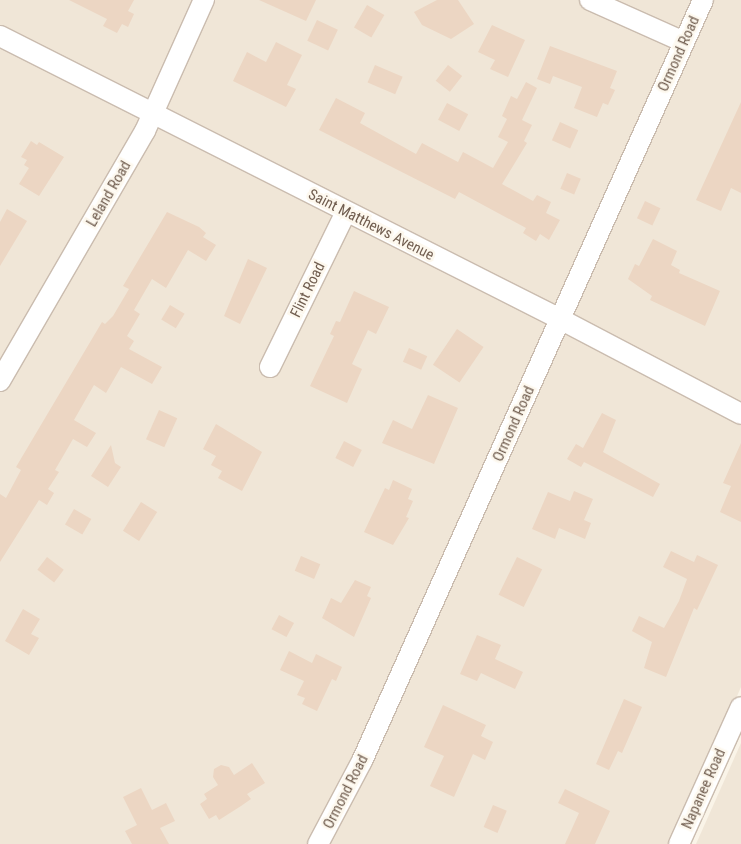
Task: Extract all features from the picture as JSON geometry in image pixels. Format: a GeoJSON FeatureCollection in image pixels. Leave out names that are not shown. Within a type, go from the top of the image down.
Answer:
{"type":"FeatureCollection","features":[{"type":"Feature","properties":{"kind":"street","name":"Leland Road"},"geometry":{"type":"LineString","coordinates":[[0,381],[152,114],[204,0]]}},
{"type":"Feature","properties":{"kind":"street"},"geometry":{"type":"LineString","coordinates":[[590,0],[684,42]]}},
{"type":"Feature","properties":{"kind":"street","name":"Ormond Road"},"geometry":{"type":"LineString","coordinates":[[318,844],[362,762],[702,0]]}},
{"type":"Feature","properties":{"kind":"street","name":"Saint Matthews Avenue"},"geometry":{"type":"LineString","coordinates":[[0,36],[560,319],[741,414]]}},
{"type":"Feature","properties":{"kind":"street","name":"Flint Road"},"geometry":{"type":"LineString","coordinates":[[270,367],[346,212]]}},
{"type":"Feature","properties":{"kind":"street","name":"Napanee Road"},"geometry":{"type":"LineString","coordinates":[[679,844],[741,708]]}},
{"type":"Feature","properties":{"kind":"shaded area"},"geometry":{"type":"Polygon","coordinates":[[[0,0],[741,0],[741,687],[673,844],[0,844],[0,0]]]}},
{"type":"Feature","properties":{"kind":"shaded area"},"geometry":{"type":"Polygon","coordinates":[[[741,743],[741,844],[696,844],[741,743]]]}},
{"type":"Feature","properties":{"kind":"building"},"geometry":{"type":"Polygon","coordinates":[[[69,0],[134,0],[128,11],[134,14],[128,27],[122,24],[117,33],[103,26],[107,19],[69,0]]]}},
{"type":"Feature","properties":{"kind":"building"},"geometry":{"type":"Polygon","coordinates":[[[259,0],[316,0],[306,21],[259,0]]]}},
{"type":"Feature","properties":{"kind":"building"},"geometry":{"type":"Polygon","coordinates":[[[437,0],[458,0],[474,24],[451,39],[422,25],[414,12],[437,0]]]}},
{"type":"Feature","properties":{"kind":"building"},"geometry":{"type":"Polygon","coordinates":[[[367,5],[384,15],[371,38],[354,28],[367,5]]]}},
{"type":"Feature","properties":{"kind":"building"},"geometry":{"type":"Polygon","coordinates":[[[317,20],[338,30],[328,51],[307,41],[317,20]]]}},
{"type":"Feature","properties":{"kind":"building"},"geometry":{"type":"Polygon","coordinates":[[[492,25],[525,40],[508,77],[490,69],[495,60],[478,52],[492,25]]]}},
{"type":"Feature","properties":{"kind":"building"},"geometry":{"type":"Polygon","coordinates":[[[276,42],[302,55],[287,85],[296,89],[286,107],[233,81],[247,52],[266,62],[276,42]]]}},
{"type":"Feature","properties":{"kind":"building"},"geometry":{"type":"Polygon","coordinates":[[[550,46],[617,71],[610,88],[615,90],[608,105],[603,103],[597,117],[574,108],[582,87],[553,76],[550,84],[537,79],[550,46]]]}},
{"type":"Feature","properties":{"kind":"building"},"geometry":{"type":"Polygon","coordinates":[[[375,65],[403,77],[395,94],[368,82],[375,65]]]}},
{"type":"Feature","properties":{"kind":"building"},"geometry":{"type":"Polygon","coordinates":[[[448,65],[462,76],[450,92],[436,81],[448,65]]]}},
{"type":"Feature","properties":{"kind":"building"},"geometry":{"type":"Polygon","coordinates":[[[526,82],[537,88],[522,120],[532,125],[524,141],[527,143],[502,184],[533,201],[537,195],[551,202],[546,213],[560,220],[549,240],[540,234],[536,241],[523,233],[526,228],[459,192],[455,199],[319,130],[336,98],[365,113],[360,123],[416,154],[422,143],[458,162],[463,152],[493,168],[508,142],[498,137],[507,119],[502,116],[511,96],[517,99],[526,82]]]}},
{"type":"Feature","properties":{"kind":"building"},"geometry":{"type":"Polygon","coordinates":[[[741,102],[741,193],[731,188],[721,211],[696,200],[741,102]]]}},
{"type":"Feature","properties":{"kind":"building"},"geometry":{"type":"Polygon","coordinates":[[[447,103],[468,114],[459,131],[438,120],[447,103]]]}},
{"type":"Feature","properties":{"kind":"building"},"geometry":{"type":"Polygon","coordinates":[[[560,122],[578,130],[570,148],[552,140],[560,122]]]}},
{"type":"Feature","properties":{"kind":"building"},"geometry":{"type":"Polygon","coordinates":[[[31,141],[37,145],[39,142],[64,157],[39,196],[19,184],[29,168],[24,165],[27,160],[21,157],[31,141]]]}},
{"type":"Feature","properties":{"kind":"building"},"geometry":{"type":"Polygon","coordinates":[[[567,173],[581,179],[574,195],[560,189],[567,173]]]}},
{"type":"Feature","properties":{"kind":"building"},"geometry":{"type":"Polygon","coordinates":[[[645,201],[660,208],[652,225],[637,218],[645,201]]]}},
{"type":"Feature","properties":{"kind":"building"},"geometry":{"type":"Polygon","coordinates":[[[7,209],[27,221],[0,266],[0,222],[7,209]]]}},
{"type":"Feature","properties":{"kind":"building"},"geometry":{"type":"Polygon","coordinates":[[[167,212],[199,227],[206,233],[203,237],[216,245],[206,261],[188,250],[166,288],[152,279],[134,310],[140,314],[127,336],[134,341],[129,349],[162,367],[152,384],[121,367],[106,393],[94,385],[74,420],[96,433],[87,447],[73,439],[55,470],[59,472],[48,489],[54,493],[47,505],[39,500],[0,562],[0,494],[6,498],[21,470],[16,467],[102,322],[105,324],[113,316],[129,289],[123,286],[167,212]]]}},
{"type":"Feature","properties":{"kind":"building"},"geometry":{"type":"Polygon","coordinates":[[[653,239],[677,251],[671,265],[680,270],[679,273],[720,291],[705,326],[650,300],[652,296],[628,279],[635,264],[639,266],[653,239]]]}},
{"type":"Feature","properties":{"kind":"building"},"geometry":{"type":"Polygon","coordinates":[[[248,259],[267,268],[240,324],[224,316],[248,259]]]}},
{"type":"Feature","properties":{"kind":"building"},"geometry":{"type":"Polygon","coordinates":[[[354,291],[389,307],[376,334],[368,330],[352,364],[362,369],[347,403],[310,386],[334,336],[330,334],[336,321],[340,322],[354,291]]]}},
{"type":"Feature","properties":{"kind":"building"},"geometry":{"type":"Polygon","coordinates":[[[170,305],[185,314],[176,328],[161,320],[170,305]]]}},
{"type":"Feature","properties":{"kind":"building"},"geometry":{"type":"Polygon","coordinates":[[[457,329],[484,347],[459,383],[433,365],[457,329]]]}},
{"type":"Feature","properties":{"kind":"building"},"geometry":{"type":"Polygon","coordinates":[[[409,348],[427,356],[421,370],[403,362],[409,348]]]}},
{"type":"Feature","properties":{"kind":"building"},"geometry":{"type":"Polygon","coordinates":[[[428,395],[458,408],[434,464],[382,443],[393,420],[412,429],[428,395]]]}},
{"type":"Feature","properties":{"kind":"building"},"geometry":{"type":"Polygon","coordinates":[[[159,410],[177,418],[164,447],[146,439],[159,410]]]}},
{"type":"Feature","properties":{"kind":"building"},"geometry":{"type":"Polygon","coordinates":[[[602,413],[616,420],[603,452],[660,484],[653,497],[584,462],[581,467],[567,459],[576,444],[583,448],[602,413]]]}},
{"type":"Feature","properties":{"kind":"building"},"geometry":{"type":"Polygon","coordinates":[[[216,424],[262,452],[242,491],[218,478],[222,471],[211,465],[216,456],[203,449],[216,424]]]}},
{"type":"Feature","properties":{"kind":"building"},"geometry":{"type":"Polygon","coordinates":[[[344,441],[362,450],[353,467],[335,458],[344,441]]]}},
{"type":"Feature","properties":{"kind":"building"},"geometry":{"type":"Polygon","coordinates":[[[741,443],[741,522],[720,512],[731,486],[723,483],[741,443]]]}},
{"type":"Feature","properties":{"kind":"building"},"geometry":{"type":"Polygon","coordinates":[[[111,445],[115,463],[121,467],[108,487],[91,476],[111,445]]]}},
{"type":"Feature","properties":{"kind":"building"},"geometry":{"type":"Polygon","coordinates":[[[393,480],[412,489],[408,499],[413,501],[406,517],[409,518],[393,545],[364,532],[385,488],[389,490],[393,480]]]}},
{"type":"Feature","properties":{"kind":"building"},"geometry":{"type":"Polygon","coordinates":[[[574,491],[593,499],[584,520],[591,523],[585,539],[559,528],[555,539],[532,529],[548,492],[570,501],[574,491]]]}},
{"type":"Feature","properties":{"kind":"building"},"geometry":{"type":"Polygon","coordinates":[[[141,502],[157,512],[139,541],[123,531],[141,502]]]}},
{"type":"Feature","properties":{"kind":"building"},"geometry":{"type":"Polygon","coordinates":[[[74,509],[91,519],[82,535],[65,525],[74,509]]]}},
{"type":"Feature","properties":{"kind":"building"},"geometry":{"type":"Polygon","coordinates":[[[671,551],[694,562],[697,555],[718,565],[697,610],[694,608],[666,677],[644,668],[652,642],[632,631],[639,616],[664,628],[679,601],[687,579],[663,567],[671,551]]]}},
{"type":"Feature","properties":{"kind":"building"},"geometry":{"type":"Polygon","coordinates":[[[301,556],[320,564],[314,579],[295,571],[301,556]]]}},
{"type":"Feature","properties":{"kind":"building"},"geometry":{"type":"Polygon","coordinates":[[[47,557],[64,570],[54,582],[37,570],[47,557]]]}},
{"type":"Feature","properties":{"kind":"building"},"geometry":{"type":"Polygon","coordinates":[[[517,557],[542,569],[524,607],[499,595],[517,557]]]}},
{"type":"Feature","properties":{"kind":"building"},"geometry":{"type":"Polygon","coordinates":[[[355,580],[371,587],[367,596],[371,598],[354,637],[322,618],[331,598],[341,603],[355,580]]]}},
{"type":"Feature","properties":{"kind":"building"},"geometry":{"type":"Polygon","coordinates":[[[23,609],[40,619],[31,634],[39,638],[29,655],[5,641],[23,609]]]}},
{"type":"Feature","properties":{"kind":"building"},"geometry":{"type":"Polygon","coordinates":[[[279,615],[294,623],[286,637],[271,629],[279,615]]]}},
{"type":"Feature","properties":{"kind":"building"},"geometry":{"type":"Polygon","coordinates":[[[477,635],[501,645],[495,659],[523,672],[515,689],[481,673],[477,681],[460,674],[477,635]]]}},
{"type":"Feature","properties":{"kind":"building"},"geometry":{"type":"Polygon","coordinates":[[[289,651],[312,663],[316,654],[342,667],[336,681],[332,679],[317,711],[302,704],[305,698],[297,695],[304,681],[280,670],[289,651]]]}},
{"type":"Feature","properties":{"kind":"building"},"geometry":{"type":"Polygon","coordinates":[[[624,699],[642,707],[622,753],[618,751],[609,770],[596,764],[624,699]]]}},
{"type":"Feature","properties":{"kind":"building"},"geometry":{"type":"Polygon","coordinates":[[[443,705],[486,725],[481,736],[493,742],[485,760],[473,754],[454,797],[430,786],[444,756],[424,747],[443,705]]]}},
{"type":"Feature","properties":{"kind":"building"},"geometry":{"type":"Polygon","coordinates":[[[252,763],[265,783],[247,794],[251,799],[241,806],[219,820],[216,815],[209,819],[200,804],[207,799],[204,794],[218,785],[213,777],[214,769],[221,765],[229,767],[234,775],[252,763]]]}},
{"type":"Feature","properties":{"kind":"building"},"geometry":{"type":"Polygon","coordinates":[[[141,788],[152,810],[166,803],[175,821],[160,828],[169,844],[132,844],[125,831],[137,825],[123,797],[141,788]]]}},
{"type":"Feature","properties":{"kind":"building"},"geometry":{"type":"Polygon","coordinates":[[[565,789],[610,811],[595,844],[565,844],[579,813],[558,803],[565,789]]]}},
{"type":"Feature","properties":{"kind":"building"},"geometry":{"type":"Polygon","coordinates":[[[493,805],[507,811],[497,833],[484,827],[493,805]]]}}]}
